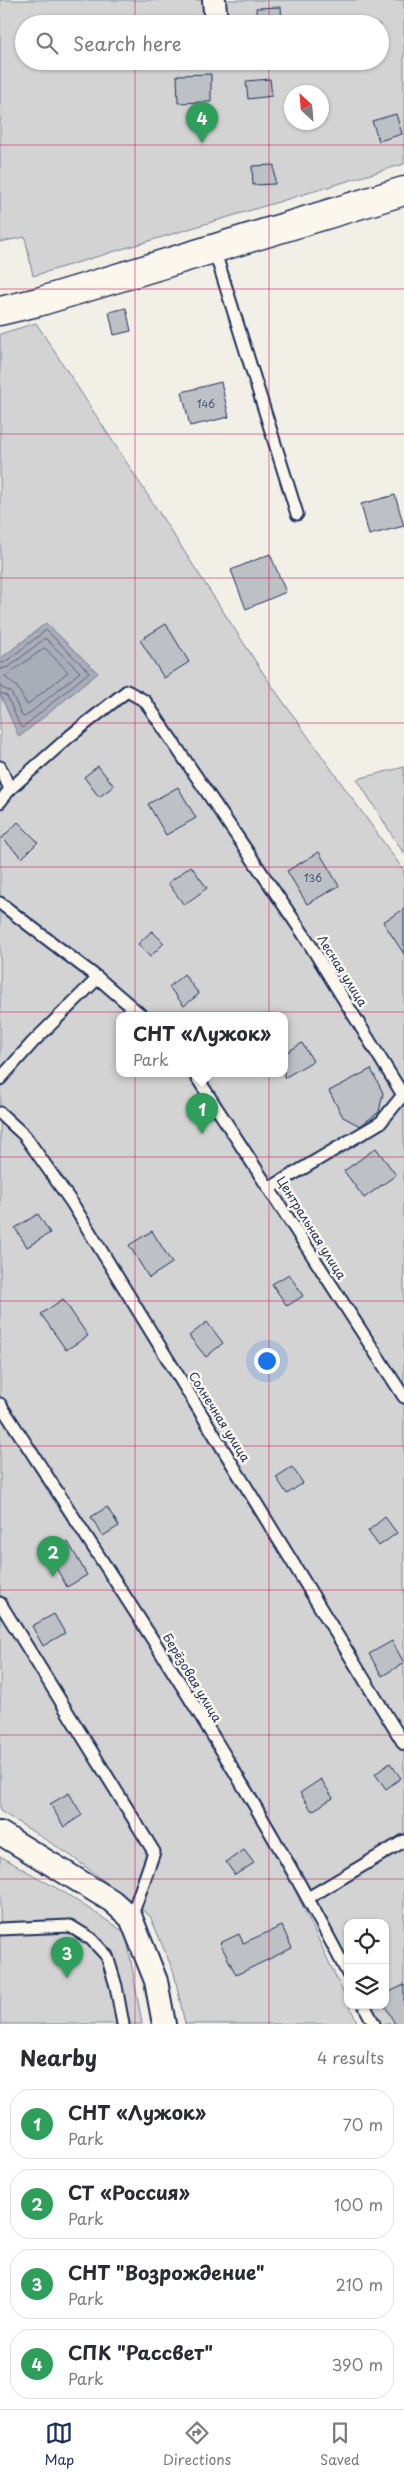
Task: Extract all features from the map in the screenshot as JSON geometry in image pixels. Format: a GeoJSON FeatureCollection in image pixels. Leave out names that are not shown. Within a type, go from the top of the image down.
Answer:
{"type":"FeatureCollection","features":[{"type":"Feature","properties":{"kind":"street"},"geometry":{"type":"LineString","coordinates":[[214,0],[215,15]]}},
{"type":"Feature","properties":{"kind":"street"},"geometry":{"type":"LineString","coordinates":[[0,311],[38,302],[404,191]]}},
{"type":"Feature","properties":{"kind":"street"},"geometry":{"type":"LineString","coordinates":[[0,1833],[112,1901],[131,1918],[156,1980],[164,2024]]}},
{"type":"Feature","properties":{"kind":"lane"},"geometry":{"type":"LineString","coordinates":[[214,249],[297,514]]}},
{"type":"Feature","properties":{"kind":"lane","name":"Лесная улица"},"geometry":{"type":"LineString","coordinates":[[10,790],[70,736],[126,691],[145,701],[162,729],[304,936],[403,1095],[381,1122],[270,1188]]}},
{"type":"Feature","properties":{"kind":"lane"},"geometry":{"type":"LineString","coordinates":[[0,767],[10,790],[0,802]]}},
{"type":"Feature","properties":{"kind":"lane"},"geometry":{"type":"LineString","coordinates":[[0,903],[98,978],[138,1012]]}},
{"type":"Feature","properties":{"kind":"lane"},"geometry":{"type":"LineString","coordinates":[[0,1079],[33,1042],[98,978]]}},
{"type":"Feature","properties":{"kind":"lane","name":"Центральная улица"},"geometry":{"type":"LineString","coordinates":[[197,1077],[404,1397]]}},
{"type":"Feature","properties":{"kind":"lane","name":"Солнечная улица"},"geometry":{"type":"LineString","coordinates":[[0,1113],[25,1136],[72,1203],[404,1744]]}},
{"type":"Feature","properties":{"kind":"lane","name":"Берёзовая улица"},"geometry":{"type":"LineString","coordinates":[[0,1404],[153,1639],[308,1898],[344,1966]]}},
{"type":"Feature","properties":{"kind":"lane"},"geometry":{"type":"LineString","coordinates":[[0,1603],[154,1852],[131,1918]]}},
{"type":"Feature","properties":{"kind":"lane"},"geometry":{"type":"LineString","coordinates":[[308,1898],[404,1841]]}},
{"type":"Feature","properties":{"kind":"lane"},"geometry":{"type":"LineString","coordinates":[[0,1929],[70,1926],[90,1939],[107,1956],[116,1986],[123,2024]]}},
{"type":"Feature","properties":{"kind":"lane"},"geometry":{"type":"LineString","coordinates":[[366,2009],[374,2024]]}},
{"type":"Feature","properties":{"kind":"shaded area"},"geometry":{"type":"Polygon","coordinates":[[[0,0],[404,0],[404,164],[33,276],[25,237],[0,242],[0,0]]]}},
{"type":"Feature","properties":{"kind":"shaded area"},"geometry":{"type":"Polygon","coordinates":[[[36,323],[267,679],[404,871],[404,2024],[372,2024],[365,2009],[389,2009],[389,1919],[344,1919],[344,1965],[295,1862],[250,1783],[0,1396],[0,334],[36,323]]]}},
{"type":"Feature","properties":{"kind":"shaded area"},"geometry":{"type":"Polygon","coordinates":[[[404,767],[404,854],[357,779],[404,767]]]}},
{"type":"Feature","properties":{"kind":"shaded area"},"geometry":{"type":"Polygon","coordinates":[[[0,1415],[212,1738],[275,1847],[344,1994],[344,2009],[351,2009],[358,2024],[185,2024],[174,1973],[150,1916],[70,1855],[0,1811],[0,1415]]]}},
{"type":"Feature","properties":{"kind":"shaded area"},"geometry":{"type":"Polygon","coordinates":[[[0,1856],[65,1893],[126,1933],[142,2024],[0,2024],[0,1856]]]}},
{"type":"Feature","properties":{"kind":"water"},"geometry":{"type":"Polygon","coordinates":[[[46,623],[98,673],[19,737],[0,694],[0,659],[46,623]]]}},
{"type":"Feature","properties":{"kind":"building"},"geometry":{"type":"Polygon","coordinates":[[[281,7],[281,15],[256,15],[256,8],[281,7]]]}},
{"type":"Feature","properties":{"kind":"building"},"geometry":{"type":"Polygon","coordinates":[[[211,74],[211,102],[178,103],[177,75],[211,74]]]}},
{"type":"Feature","properties":{"kind":"building"},"geometry":{"type":"Polygon","coordinates":[[[270,79],[272,96],[248,99],[246,81],[270,79]]]}},
{"type":"Feature","properties":{"kind":"building"},"geometry":{"type":"Polygon","coordinates":[[[396,114],[402,134],[379,141],[372,121],[396,114]]]}},
{"type":"Feature","properties":{"kind":"building"},"geometry":{"type":"Polygon","coordinates":[[[274,165],[275,184],[253,185],[252,166],[274,165]]]}},
{"type":"Feature","properties":{"kind":"building"},"geometry":{"type":"Polygon","coordinates":[[[126,308],[131,331],[114,335],[109,312],[126,308]]]}},
{"type":"Feature","properties":{"kind":"building"},"geometry":{"type":"Polygon","coordinates":[[[221,382],[229,417],[190,426],[182,392],[221,382]]]}},
{"type":"Feature","properties":{"kind":"building"},"geometry":{"type":"Polygon","coordinates":[[[395,495],[404,526],[369,535],[361,504],[395,495]]]}},
{"type":"Feature","properties":{"kind":"building"},"geometry":{"type":"Polygon","coordinates":[[[270,554],[286,592],[246,609],[231,570],[270,554]]]}},
{"type":"Feature","properties":{"kind":"building"},"geometry":{"type":"Polygon","coordinates":[[[166,624],[189,662],[164,678],[140,640],[166,624]]]}},
{"type":"Feature","properties":{"kind":"building"},"geometry":{"type":"Polygon","coordinates":[[[98,766],[114,786],[99,797],[84,777],[98,766]]]}},
{"type":"Feature","properties":{"kind":"building"},"geometry":{"type":"Polygon","coordinates":[[[178,787],[196,818],[166,835],[148,804],[178,787]]]}},
{"type":"Feature","properties":{"kind":"building"},"geometry":{"type":"Polygon","coordinates":[[[18,822],[38,842],[22,858],[2,838],[18,822]]]}},
{"type":"Feature","properties":{"kind":"building"},"geometry":{"type":"Polygon","coordinates":[[[319,852],[339,886],[307,904],[287,871],[319,852]]]}},
{"type":"Feature","properties":{"kind":"building"},"geometry":{"type":"Polygon","coordinates":[[[191,866],[207,888],[184,905],[168,883],[191,866]]]}},
{"type":"Feature","properties":{"kind":"building"},"geometry":{"type":"Polygon","coordinates":[[[404,909],[404,954],[383,922],[404,909]]]}},
{"type":"Feature","properties":{"kind":"building"},"geometry":{"type":"Polygon","coordinates":[[[152,931],[164,943],[150,957],[138,944],[152,931]]]}},
{"type":"Feature","properties":{"kind":"building"},"geometry":{"type":"Polygon","coordinates":[[[184,974],[199,994],[184,1006],[169,987],[184,974]]]}},
{"type":"Feature","properties":{"kind":"building"},"geometry":{"type":"Polygon","coordinates":[[[302,1043],[313,1061],[288,1076],[288,1052],[302,1043]]]}},
{"type":"Feature","properties":{"kind":"building"},"geometry":{"type":"Polygon","coordinates":[[[371,1069],[383,1093],[379,1112],[360,1126],[343,1117],[329,1091],[371,1069]]]}},
{"type":"Feature","properties":{"kind":"building"},"geometry":{"type":"Polygon","coordinates":[[[376,1148],[396,1175],[364,1198],[344,1171],[376,1148]]]}},
{"type":"Feature","properties":{"kind":"building"},"geometry":{"type":"Polygon","coordinates":[[[38,1214],[50,1233],[27,1247],[15,1228],[38,1214]]]}},
{"type":"Feature","properties":{"kind":"building"},"geometry":{"type":"Polygon","coordinates":[[[152,1231],[172,1263],[149,1278],[129,1245],[152,1231]]]}},
{"type":"Feature","properties":{"kind":"building"},"geometry":{"type":"Polygon","coordinates":[[[289,1274],[303,1296],[287,1306],[272,1284],[289,1274]]]}},
{"type":"Feature","properties":{"kind":"building"},"geometry":{"type":"Polygon","coordinates":[[[63,1299],[88,1336],[66,1350],[41,1314],[63,1299]]]}},
{"type":"Feature","properties":{"kind":"building"},"geometry":{"type":"Polygon","coordinates":[[[207,1322],[223,1343],[206,1357],[189,1336],[207,1322]]]}},
{"type":"Feature","properties":{"kind":"building"},"geometry":{"type":"Polygon","coordinates":[[[292,1467],[303,1483],[287,1494],[276,1477],[292,1467]]]}},
{"type":"Feature","properties":{"kind":"building"},"geometry":{"type":"Polygon","coordinates":[[[107,1507],[119,1526],[103,1536],[91,1517],[107,1507]]]}},
{"type":"Feature","properties":{"kind":"building"},"geometry":{"type":"Polygon","coordinates":[[[385,1517],[397,1533],[379,1546],[368,1531],[385,1517]]]}},
{"type":"Feature","properties":{"kind":"building"},"geometry":{"type":"Polygon","coordinates":[[[68,1542],[87,1575],[67,1587],[48,1554],[68,1542]]]}},
{"type":"Feature","properties":{"kind":"building"},"geometry":{"type":"Polygon","coordinates":[[[54,1614],[65,1633],[43,1646],[32,1626],[54,1614]]]}},
{"type":"Feature","properties":{"kind":"building"},"geometry":{"type":"Polygon","coordinates":[[[392,1641],[404,1663],[382,1676],[369,1654],[392,1641]]]}},
{"type":"Feature","properties":{"kind":"building"},"geometry":{"type":"Polygon","coordinates":[[[390,1763],[401,1778],[386,1789],[375,1774],[390,1763]]]}},
{"type":"Feature","properties":{"kind":"building"},"geometry":{"type":"Polygon","coordinates":[[[321,1779],[333,1798],[312,1811],[300,1793],[321,1779]]]}},
{"type":"Feature","properties":{"kind":"building"},"geometry":{"type":"Polygon","coordinates":[[[69,1793],[82,1815],[64,1827],[50,1804],[69,1793]]]}},
{"type":"Feature","properties":{"kind":"building"},"geometry":{"type":"Polygon","coordinates":[[[244,1850],[254,1863],[235,1875],[226,1862],[244,1850]]]}},
{"type":"Feature","properties":{"kind":"building"},"geometry":{"type":"Polygon","coordinates":[[[282,1926],[292,1948],[236,1975],[220,1943],[239,1934],[243,1943],[282,1926]]]}},
{"type":"Feature","properties":{"kind":"building"},"geometry":{"type":"Polygon","coordinates":[[[404,1985],[404,2024],[395,2024],[387,2009],[389,2009],[389,1992],[404,1985]]]}},
{"type":"Feature","properties":{"kind":"place","name":"СПК \"Рассвет\""},"geometry":{"type":"Point","coordinates":[202,143]}},
{"type":"Feature","properties":{"kind":"place","name":"СНТ «Лужок»"},"geometry":{"type":"Point","coordinates":[202,1134]}},
{"type":"Feature","properties":{"kind":"place","name":"СТ «Россия»"},"geometry":{"type":"Point","coordinates":[53,1577]}},
{"type":"Feature","properties":{"kind":"place","name":"СНТ \"Возрождение\""},"geometry":{"type":"Point","coordinates":[67,1978]}}]}
